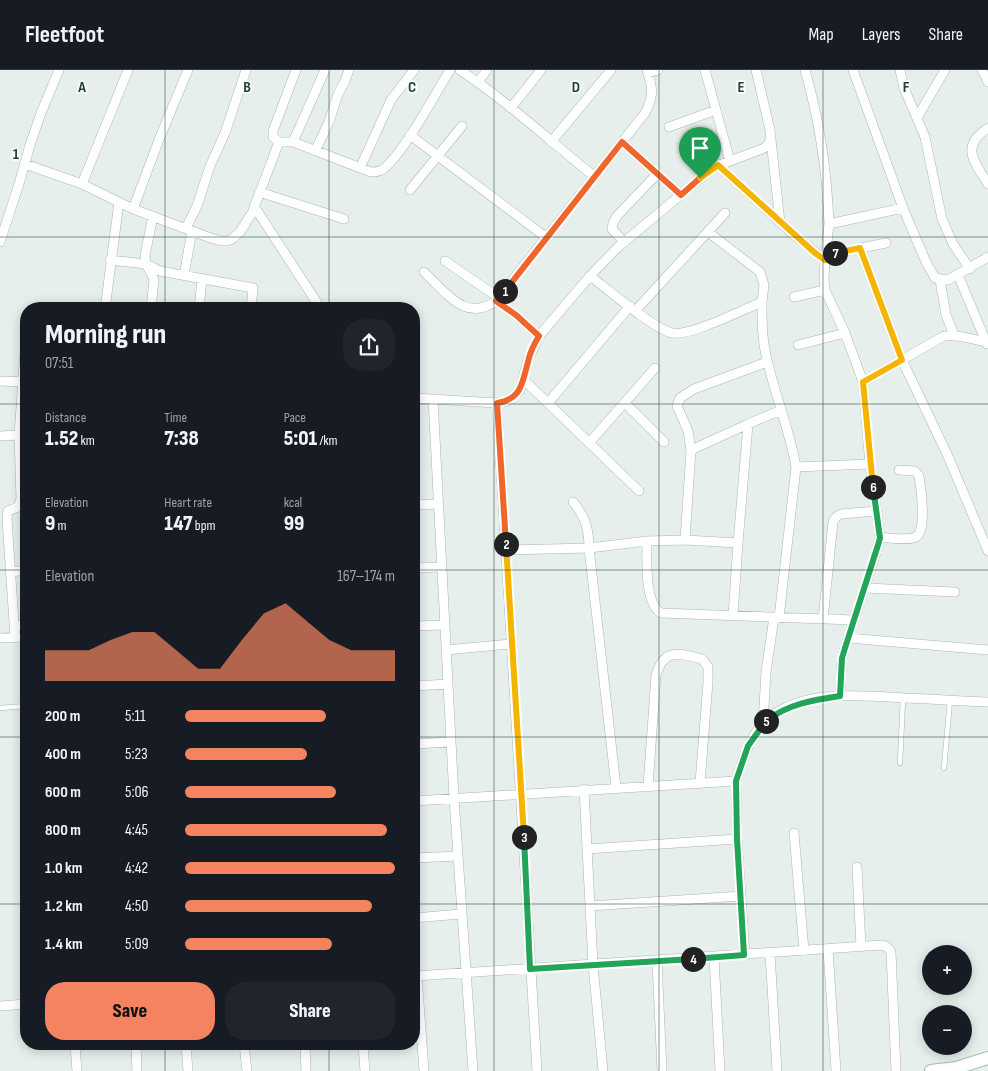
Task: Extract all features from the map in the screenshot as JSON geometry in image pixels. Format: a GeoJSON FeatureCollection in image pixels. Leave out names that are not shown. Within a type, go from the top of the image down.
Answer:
{"type":"FeatureCollection","features":[{"type":"Feature","properties":{"kind":"street"},"geometry":{"type":"LineString","coordinates":[[0,242],[41,113],[59,70]]}},
{"type":"Feature","properties":{"kind":"street"},"geometry":{"type":"LineString","coordinates":[[82,184],[128,70]]}},
{"type":"Feature","properties":{"kind":"street"},"geometry":{"type":"LineString","coordinates":[[133,209],[188,70]]}},
{"type":"Feature","properties":{"kind":"street"},"geometry":{"type":"LineString","coordinates":[[184,275],[189,229],[246,70]]}},
{"type":"Feature","properties":{"kind":"street"},"geometry":{"type":"LineString","coordinates":[[296,70],[273,131],[274,137],[279,142],[293,142],[316,149],[374,172],[382,170],[394,157],[410,135],[450,70]]}},
{"type":"Feature","properties":{"kind":"street"},"geometry":{"type":"LineString","coordinates":[[293,142],[325,70]]}},
{"type":"Feature","properties":{"kind":"street"},"geometry":{"type":"LineString","coordinates":[[316,149],[329,122],[338,94],[346,81],[349,70]]}},
{"type":"Feature","properties":{"kind":"street"},"geometry":{"type":"LineString","coordinates":[[360,168],[391,100],[414,70]]}},
{"type":"Feature","properties":{"kind":"street"},"geometry":{"type":"LineString","coordinates":[[460,70],[511,108],[550,142],[595,177]]}},
{"type":"Feature","properties":{"kind":"street"},"geometry":{"type":"LineString","coordinates":[[478,82],[487,70]]}},
{"type":"Feature","properties":{"kind":"street"},"geometry":{"type":"LineString","coordinates":[[511,108],[541,70]]}},
{"type":"Feature","properties":{"kind":"street"},"geometry":{"type":"LineString","coordinates":[[550,142],[611,70]]}},
{"type":"Feature","properties":{"kind":"street"},"geometry":{"type":"LineString","coordinates":[[424,272],[458,303],[469,309],[482,309],[497,300],[644,113],[650,103],[653,90],[647,72],[658,70]]}},
{"type":"Feature","properties":{"kind":"street"},"geometry":{"type":"LineString","coordinates":[[705,70],[730,160]]}},
{"type":"Feature","properties":{"kind":"street"},"geometry":{"type":"LineString","coordinates":[[756,70],[766,108],[780,222]]}},
{"type":"Feature","properties":{"kind":"street"},"geometry":{"type":"LineString","coordinates":[[805,70],[814,100],[821,135],[827,184],[829,224],[824,280],[826,290],[845,333],[863,382],[870,464],[880,538],[842,658],[840,696]]}},
{"type":"Feature","properties":{"kind":"street"},"geometry":{"type":"LineString","coordinates":[[853,70],[904,208],[935,278],[948,280],[988,257]]}},
{"type":"Feature","properties":{"kind":"street"},"geometry":{"type":"LineString","coordinates":[[900,70],[900,79],[918,116],[925,137],[942,219],[953,244],[970,268]]}},
{"type":"Feature","properties":{"kind":"street"},"geometry":{"type":"LineString","coordinates":[[918,116],[945,70]]}},
{"type":"Feature","properties":{"kind":"street"},"geometry":{"type":"LineString","coordinates":[[982,70],[988,82]]}},
{"type":"Feature","properties":{"kind":"street"},"geometry":{"type":"LineString","coordinates":[[669,127],[716,110]]}},
{"type":"Feature","properties":{"kind":"street"},"geometry":{"type":"LineString","coordinates":[[410,190],[462,126]]}},
{"type":"Feature","properties":{"kind":"street"},"geometry":{"type":"LineString","coordinates":[[988,128],[975,138],[971,152],[976,165],[988,184]]}},
{"type":"Feature","properties":{"kind":"street"},"geometry":{"type":"LineString","coordinates":[[410,135],[547,238]]}},
{"type":"Feature","properties":{"kind":"street"},"geometry":{"type":"LineString","coordinates":[[420,398],[497,403],[508,401],[520,390],[528,360],[539,336],[590,276],[624,242],[718,165],[766,147],[771,140]]}},
{"type":"Feature","properties":{"kind":"street"},"geometry":{"type":"LineString","coordinates":[[25,164],[82,184],[133,209],[222,242],[232,239],[240,232],[254,206],[279,142]]}},
{"type":"Feature","properties":{"kind":"street"},"geometry":{"type":"LineString","coordinates":[[622,142],[681,195]]}},
{"type":"Feature","properties":{"kind":"street"},"geometry":{"type":"LineString","coordinates":[[718,165],[780,222],[825,257]]}},
{"type":"Feature","properties":{"kind":"street"},"geometry":{"type":"LineString","coordinates":[[624,242],[612,229],[614,219],[658,174]]}},
{"type":"Feature","properties":{"kind":"street"},"geometry":{"type":"LineString","coordinates":[[259,192],[344,219]]}},
{"type":"Feature","properties":{"kind":"street"},"geometry":{"type":"LineString","coordinates":[[106,302],[119,202]]}},
{"type":"Feature","properties":{"kind":"street"},"geometry":{"type":"LineString","coordinates":[[254,206],[316,302]]}},
{"type":"Feature","properties":{"kind":"street"},"geometry":{"type":"LineString","coordinates":[[829,224],[904,208]]}},
{"type":"Feature","properties":{"kind":"street"},"geometry":{"type":"LineString","coordinates":[[548,403],[633,308],[725,214]]}},
{"type":"Feature","properties":{"kind":"street"},"geometry":{"type":"LineString","coordinates":[[152,302],[154,279],[146,264],[145,254],[153,216]]}},
{"type":"Feature","properties":{"kind":"street"},"geometry":{"type":"LineString","coordinates":[[708,232],[760,272],[764,285],[762,302],[763,337],[767,362],[796,467],[777,618],[766,672],[763,724]]}},
{"type":"Feature","properties":{"kind":"street"},"geometry":{"type":"LineString","coordinates":[[825,257],[886,243]]}},
{"type":"Feature","properties":{"kind":"street"},"geometry":{"type":"LineString","coordinates":[[860,248],[902,360],[947,454],[988,551]]}},
{"type":"Feature","properties":{"kind":"street"},"geometry":{"type":"LineString","coordinates":[[110,260],[146,264],[160,272],[253,288],[252,302]]}},
{"type":"Feature","properties":{"kind":"street"},"geometry":{"type":"LineString","coordinates":[[446,260],[516,315],[539,336]]}},
{"type":"Feature","properties":{"kind":"street"},"geometry":{"type":"LineString","coordinates":[[958,275],[987,344]]}},
{"type":"Feature","properties":{"kind":"street"},"geometry":{"type":"LineString","coordinates":[[590,276],[662,329],[672,334],[695,329],[762,302]]}},
{"type":"Feature","properties":{"kind":"street"},"geometry":{"type":"LineString","coordinates":[[200,302],[202,279]]}},
{"type":"Feature","properties":{"kind":"street"},"geometry":{"type":"LineString","coordinates":[[940,280],[944,307],[954,335]]}},
{"type":"Feature","properties":{"kind":"street"},"geometry":{"type":"LineString","coordinates":[[794,297],[826,290]]}},
{"type":"Feature","properties":{"kind":"street"},"geometry":{"type":"LineString","coordinates":[[798,345],[845,333]]}},
{"type":"Feature","properties":{"kind":"street"},"geometry":{"type":"LineString","coordinates":[[863,382],[944,336],[954,335],[987,344]]}},
{"type":"Feature","properties":{"kind":"street"},"geometry":{"type":"LineString","coordinates":[[685,540],[691,450],[688,431],[677,406],[680,398],[694,389],[767,362]]}},
{"type":"Feature","properties":{"kind":"street"},"geometry":{"type":"LineString","coordinates":[[589,443],[655,368]]}},
{"type":"Feature","properties":{"kind":"street"},"geometry":{"type":"LineString","coordinates":[[523,379],[639,491]]}},
{"type":"Feature","properties":{"kind":"street"},"geometry":{"type":"LineString","coordinates":[[0,382],[20,382]]}},
{"type":"Feature","properties":{"kind":"street"},"geometry":{"type":"LineString","coordinates":[[433,399],[454,798],[473,1071]]}},
{"type":"Feature","properties":{"kind":"street"},"geometry":{"type":"LineString","coordinates":[[497,403],[537,1071]]}},
{"type":"Feature","properties":{"kind":"street"},"geometry":{"type":"LineString","coordinates":[[624,403],[664,442]]}},
{"type":"Feature","properties":{"kind":"street"},"geometry":{"type":"LineString","coordinates":[[691,450],[781,410]]}},
{"type":"Feature","properties":{"kind":"street"},"geometry":{"type":"LineString","coordinates":[[20,424],[20,447]]}},
{"type":"Feature","properties":{"kind":"street"},"geometry":{"type":"LineString","coordinates":[[732,616],[748,424]]}},
{"type":"Feature","properties":{"kind":"street"},"geometry":{"type":"LineString","coordinates":[[0,436],[19,435]]}},
{"type":"Feature","properties":{"kind":"street"},"geometry":{"type":"LineString","coordinates":[[796,467],[870,464]]}},
{"type":"Feature","properties":{"kind":"street"},"geometry":{"type":"LineString","coordinates":[[880,538],[914,538],[918,536],[922,528],[919,476],[915,471],[899,470]]}},
{"type":"Feature","properties":{"kind":"street"},"geometry":{"type":"LineString","coordinates":[[573,502],[580,510],[588,526],[616,787]]}},
{"type":"Feature","properties":{"kind":"street"},"geometry":{"type":"LineString","coordinates":[[15,632],[8,511],[18,507],[20,503]]}},
{"type":"Feature","properties":{"kind":"street"},"geometry":{"type":"LineString","coordinates":[[420,505],[438,504]]}},
{"type":"Feature","properties":{"kind":"street"},"geometry":{"type":"LineString","coordinates":[[823,619],[833,522],[841,514],[876,511]]}},
{"type":"Feature","properties":{"kind":"street"},"geometry":{"type":"LineString","coordinates":[[506,550],[589,548],[647,541],[685,540],[738,543]]}},
{"type":"Feature","properties":{"kind":"street"},"geometry":{"type":"LineString","coordinates":[[647,541],[650,600],[657,610],[670,614],[854,620]]}},
{"type":"Feature","properties":{"kind":"street"},"geometry":{"type":"LineString","coordinates":[[420,568],[442,567]]}},
{"type":"Feature","properties":{"kind":"street"},"geometry":{"type":"LineString","coordinates":[[11,572],[20,571]]}},
{"type":"Feature","properties":{"kind":"street"},"geometry":{"type":"LineString","coordinates":[[865,588],[955,592]]}},
{"type":"Feature","properties":{"kind":"street"},"geometry":{"type":"LineString","coordinates":[[420,626],[445,625]]}},
{"type":"Feature","properties":{"kind":"street"},"geometry":{"type":"LineString","coordinates":[[0,638],[15,632],[20,627]]}},
{"type":"Feature","properties":{"kind":"street"},"geometry":{"type":"LineString","coordinates":[[15,632],[20,634]]}},
{"type":"Feature","properties":{"kind":"street"},"geometry":{"type":"LineString","coordinates":[[848,638],[988,650]]}},
{"type":"Feature","properties":{"kind":"street"},"geometry":{"type":"LineString","coordinates":[[446,650],[511,644]]}},
{"type":"Feature","properties":{"kind":"street"},"geometry":{"type":"LineString","coordinates":[[648,786],[656,675],[662,660],[671,655],[702,659],[708,666],[700,782]]}},
{"type":"Feature","properties":{"kind":"street"},"geometry":{"type":"LineString","coordinates":[[420,686],[448,684]]}},
{"type":"Feature","properties":{"kind":"street"},"geometry":{"type":"LineString","coordinates":[[744,955],[737,839],[736,781],[748,746],[763,724],[775,714],[790,706],[840,696],[866,695],[988,702]]}},
{"type":"Feature","properties":{"kind":"street"},"geometry":{"type":"LineString","coordinates":[[420,744],[451,742]]}},
{"type":"Feature","properties":{"kind":"street"},"geometry":{"type":"LineString","coordinates":[[420,801],[736,781]]}},
{"type":"Feature","properties":{"kind":"street"},"geometry":{"type":"LineString","coordinates":[[584,789],[593,966],[603,1071]]}},
{"type":"Feature","properties":{"kind":"street"},"geometry":{"type":"LineString","coordinates":[[794,833],[804,951]]}},
{"type":"Feature","properties":{"kind":"street"},"geometry":{"type":"LineString","coordinates":[[587,848],[737,839]]}},
{"type":"Feature","properties":{"kind":"street"},"geometry":{"type":"LineString","coordinates":[[420,858],[458,856]]}},
{"type":"Feature","properties":{"kind":"street"},"geometry":{"type":"LineString","coordinates":[[857,867],[861,947]]}},
{"type":"Feature","properties":{"kind":"street"},"geometry":{"type":"LineString","coordinates":[[590,906],[741,896]]}},
{"type":"Feature","properties":{"kind":"street"},"geometry":{"type":"LineString","coordinates":[[420,917],[461,914]]}},
{"type":"Feature","properties":{"kind":"street"},"geometry":{"type":"LineString","coordinates":[[420,976],[593,966],[882,945],[888,947],[891,952],[896,1071]]}},
{"type":"Feature","properties":{"kind":"street"},"geometry":{"type":"LineString","coordinates":[[828,949],[836,1071]]}},
{"type":"Feature","properties":{"kind":"street"},"geometry":{"type":"LineString","coordinates":[[770,953],[778,1071]]}},
{"type":"Feature","properties":{"kind":"street"},"geometry":{"type":"LineString","coordinates":[[714,957],[720,1071]]}},
{"type":"Feature","properties":{"kind":"street"},"geometry":{"type":"LineString","coordinates":[[657,961],[662,1071]]}},
{"type":"Feature","properties":{"kind":"street"},"geometry":{"type":"LineString","coordinates":[[0,1006],[20,1004]]}},
{"type":"Feature","properties":{"kind":"street"},"geometry":{"type":"LineString","coordinates":[[420,1024],[424,1071]]}},
{"type":"Feature","properties":{"kind":"street"},"geometry":{"type":"LineString","coordinates":[[75,1050],[77,1071]]}},
{"type":"Feature","properties":{"kind":"street"},"geometry":{"type":"LineString","coordinates":[[136,1050],[138,1071]]}},
{"type":"Feature","properties":{"kind":"street"},"geometry":{"type":"LineString","coordinates":[[186,1050],[188,1071]]}},
{"type":"Feature","properties":{"kind":"street"},"geometry":{"type":"LineString","coordinates":[[244,1050],[246,1071]]}},
{"type":"Feature","properties":{"kind":"street"},"geometry":{"type":"LineString","coordinates":[[305,1050],[306,1071]]}},
{"type":"Feature","properties":{"kind":"street"},"geometry":{"type":"LineString","coordinates":[[363,1050],[365,1071]]}},
{"type":"Feature","properties":{"kind":"street"},"geometry":{"type":"LineString","coordinates":[[930,1071],[956,1068],[988,1058]]}},
{"type":"Feature","properties":{"kind":"lane"},"geometry":{"type":"LineString","coordinates":[[900,763],[904,698]]}},
{"type":"Feature","properties":{"kind":"lane"},"geometry":{"type":"LineString","coordinates":[[944,768],[950,700]]}},
{"type":"Feature","properties":{"kind":"lane"},"geometry":{"type":"LineString","coordinates":[[0,708],[20,706]]}},
{"type":"Feature","properties":{"kind":"route"},"geometry":{"type":"LineString","coordinates":[[622,142],[681,195],[700,178],[718,165],[793,234],[825,260],[826,254],[860,248],[902,360],[863,382],[870,464],[880,538],[842,658],[840,696],[790,706],[775,714],[763,724],[748,746],[741,763],[736,781],[737,839],[744,955],[530,969],[497,403],[508,401],[520,390],[528,360],[539,336],[516,315],[496,301],[622,142]]}}]}
